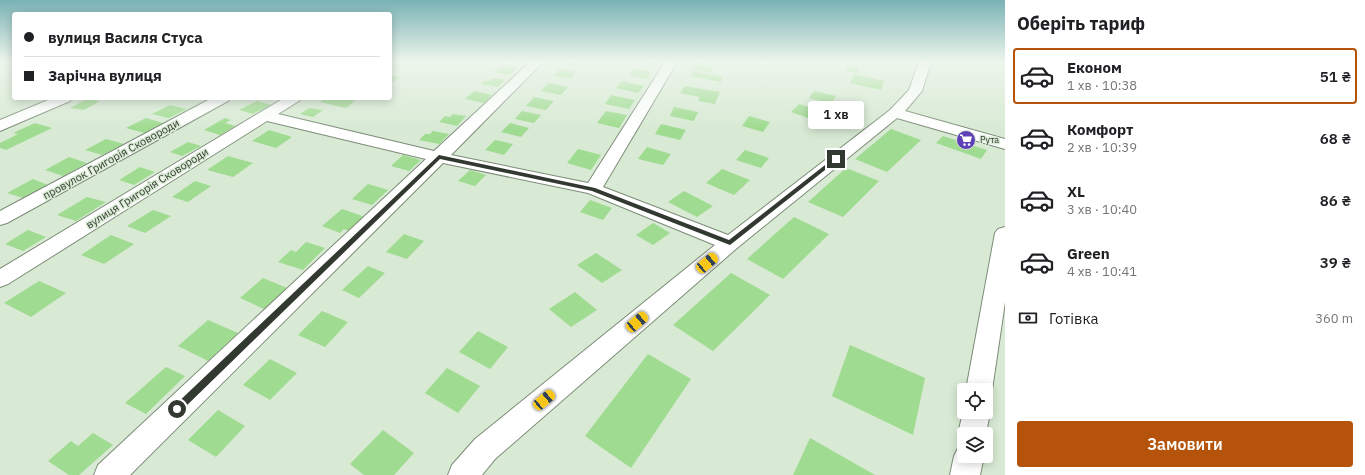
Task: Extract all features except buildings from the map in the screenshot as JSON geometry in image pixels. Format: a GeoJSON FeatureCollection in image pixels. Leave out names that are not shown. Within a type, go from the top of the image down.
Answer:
{"type":"FeatureCollection","features":[{"type":"Feature","properties":{"kind":"street"},"geometry":{"type":"LineString","coordinates":[[109,475],[514,84]]}},
{"type":"Feature","properties":{"kind":"street"},"geometry":{"type":"LineString","coordinates":[[593,189],[657,84]]}},
{"type":"Feature","properties":{"kind":"street"},"geometry":{"type":"LineString","coordinates":[[463,475],[485,449],[730,243],[895,112],[915,91],[917,84]]}},
{"type":"Feature","properties":{"kind":"street"},"geometry":{"type":"LineString","coordinates":[[0,126],[60,100]]}},
{"type":"Feature","properties":{"kind":"street","name":"провулок Григорія Сковороди"},"geometry":{"type":"LineString","coordinates":[[0,219],[218,100]]}},
{"type":"Feature","properties":{"kind":"street","name":"вулиця Григорія Сковороди"},"geometry":{"type":"LineString","coordinates":[[0,279],[291,100]]}},
{"type":"Feature","properties":{"kind":"street"},"geometry":{"type":"LineString","coordinates":[[895,112],[1005,144]]}},
{"type":"Feature","properties":{"kind":"street"},"geometry":{"type":"LineString","coordinates":[[265,116],[439,157],[593,189],[730,243]]}},
{"type":"Feature","properties":{"kind":"street"},"geometry":{"type":"LineString","coordinates":[[980,383],[1005,233]]}},
{"type":"Feature","properties":{"kind":"street"},"geometry":{"type":"LineString","coordinates":[[965,475],[967,463]]}},
{"type":"Feature","properties":{"kind":"place","name":"Рута"},"geometry":{"type":"Point","coordinates":[966,140]}},
{"type":"Feature","properties":{"kind":"route"},"geometry":{"type":"LineString","coordinates":[[177,409],[439,157],[593,189],[730,243],[836,159]]}}]}
